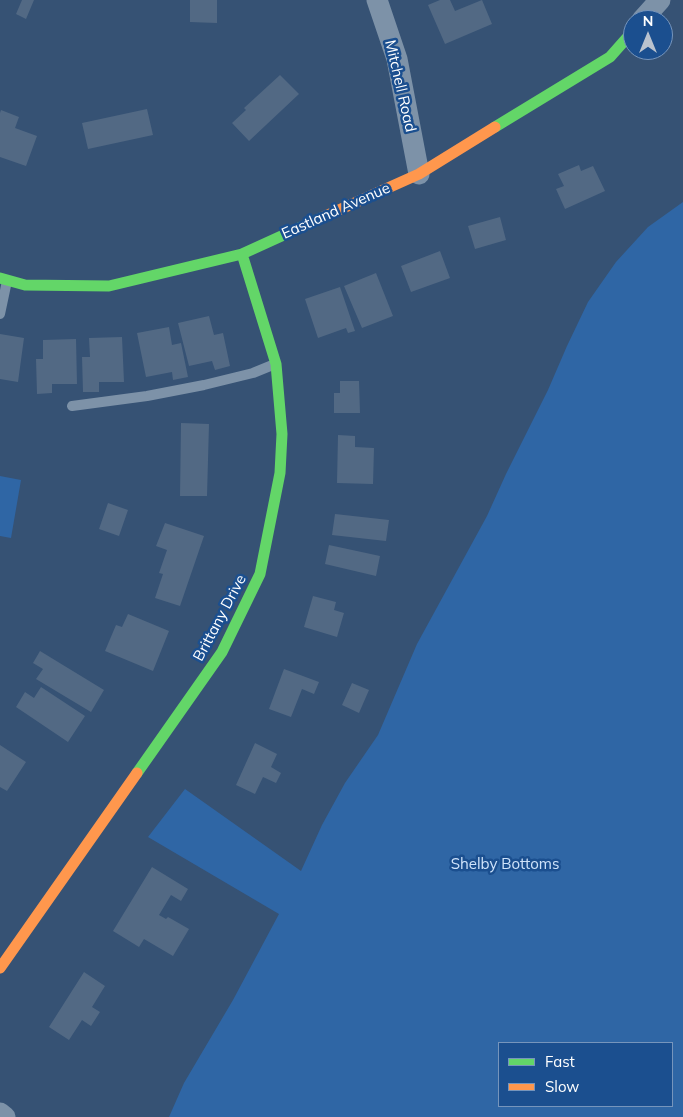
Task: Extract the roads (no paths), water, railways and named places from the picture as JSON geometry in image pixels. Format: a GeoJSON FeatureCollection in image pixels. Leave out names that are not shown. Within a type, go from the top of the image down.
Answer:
{"type":"FeatureCollection","features":[{"type":"Feature","properties":{"kind":"street","name":"Mitchell Road"},"geometry":{"type":"LineString","coordinates":[[377,0],[397,60],[419,174]]}},
{"type":"Feature","properties":{"kind":"street"},"geometry":{"type":"LineString","coordinates":[[651,10],[660,0]]}},
{"type":"Feature","properties":{"kind":"street","name":"Eastland Avenue"},"geometry":{"type":"LineString","coordinates":[[4,279],[26,285],[109,286],[242,254],[419,174],[610,57],[623,42]]}},
{"type":"Feature","properties":{"kind":"street","name":"Brittany Drive"},"geometry":{"type":"LineString","coordinates":[[0,968],[222,652],[260,574],[280,473],[282,434],[276,364],[242,254]]}},
{"type":"Feature","properties":{"kind":"street"},"geometry":{"type":"LineString","coordinates":[[0,1113],[5,1117]]}},
{"type":"Feature","properties":{"kind":"lane"},"geometry":{"type":"LineString","coordinates":[[0,314],[4,279]]}},
{"type":"Feature","properties":{"kind":"lane"},"geometry":{"type":"LineString","coordinates":[[72,406],[147,396],[204,385],[276,364]]}},
{"type":"Feature","properties":{"kind":"park label","name":"Shelby Bottoms"},"geometry":{"type":"Point","coordinates":[505,864]}}]}
